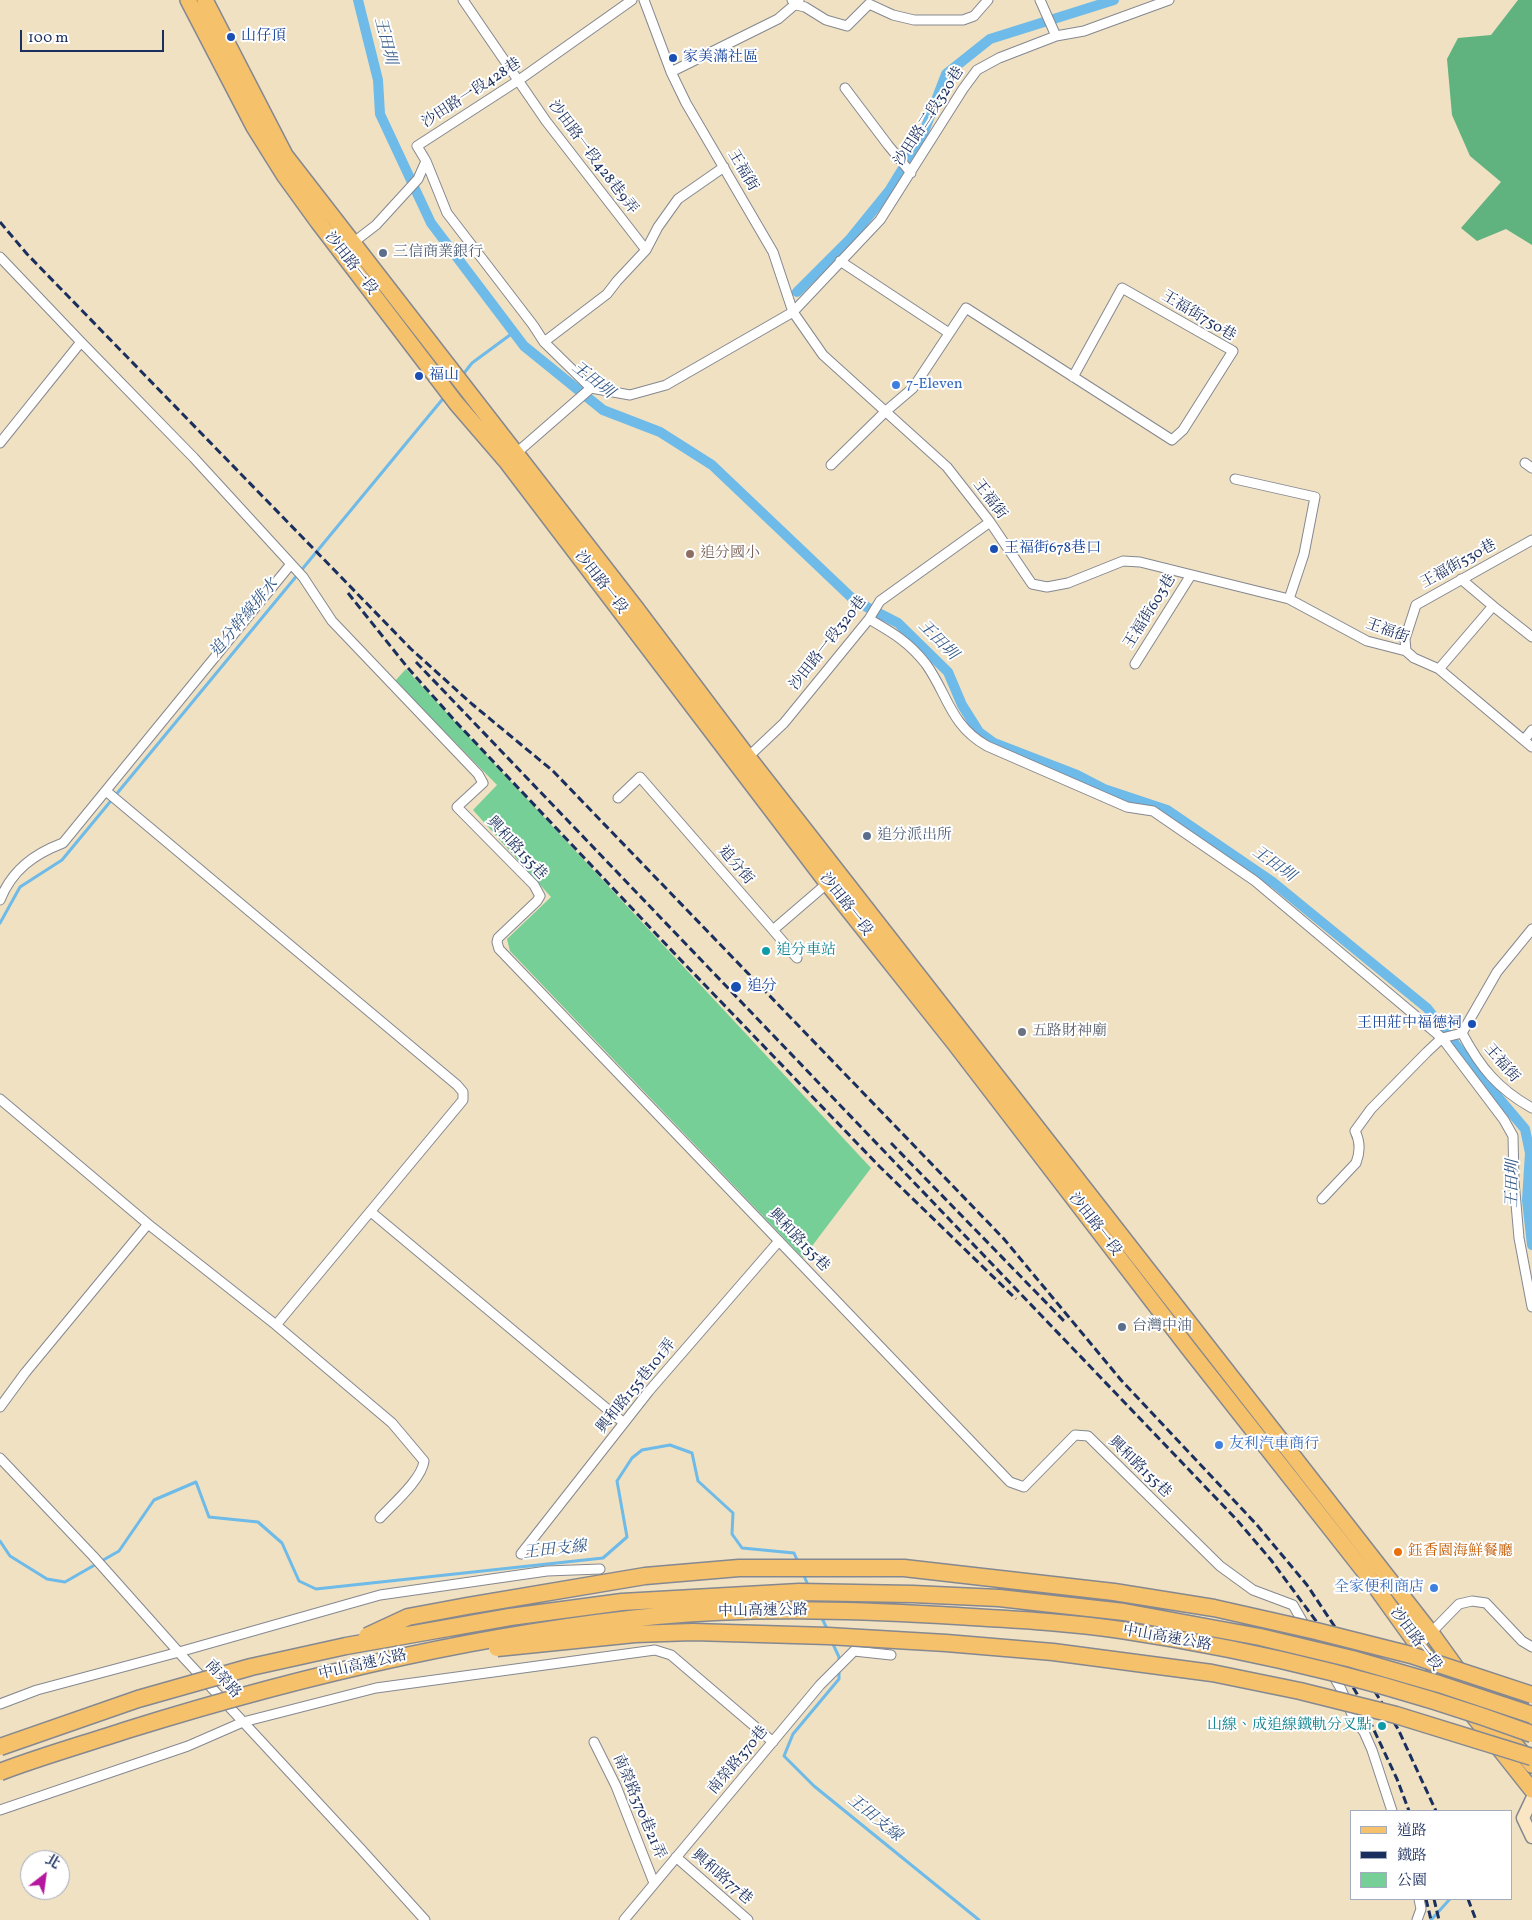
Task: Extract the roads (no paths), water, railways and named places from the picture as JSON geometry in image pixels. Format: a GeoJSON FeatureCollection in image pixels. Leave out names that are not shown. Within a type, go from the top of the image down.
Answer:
{"type":"FeatureCollection","features":[{"type":"Feature","properties":{"kind":"highway","name":"中山高速公路"},"geometry":{"type":"LineString","coordinates":[[346,1646],[408,1617],[645,1576],[739,1568],[904,1568],[1114,1592],[1214,1608],[1316,1631],[1411,1656],[1532,1696]]}},
{"type":"Feature","properties":{"kind":"highway","name":"中山高速公路"},"geometry":{"type":"LineString","coordinates":[[0,1747],[147,1697],[251,1667],[346,1646],[510,1617],[632,1601],[799,1592],[999,1598],[1124,1612],[1260,1638],[1352,1659],[1430,1681],[1532,1716]]}},
{"type":"Feature","properties":{"kind":"highway","name":"中山高速公路"},"geometry":{"type":"LineString","coordinates":[[0,1772],[191,1710],[373,1662],[457,1645],[560,1628],[652,1617],[765,1611],[892,1612],[1118,1630],[1294,1663],[1390,1687],[1532,1734]]}},
{"type":"Feature","properties":{"kind":"highway"},"geometry":{"type":"LineString","coordinates":[[457,1645],[484,1648],[511,1647],[634,1634],[693,1632],[828,1636],[1053,1652],[1212,1673],[1300,1691],[1396,1715],[1532,1757]]}},
{"type":"Feature","properties":{"kind":"highway"},"geometry":{"type":"LineString","coordinates":[[1501,1738],[1532,1716]]}},
{"type":"Feature","properties":{"kind":"main road","name":"沙田路一段"},"geometry":{"type":"LineString","coordinates":[[188,0],[254,127],[284,176],[318,222],[347,247]]}},
{"type":"Feature","properties":{"kind":"main road","name":"沙田路一段"},"geometry":{"type":"LineString","coordinates":[[205,0],[285,155],[456,403],[511,458],[631,613],[840,874],[1432,1634],[1483,1705],[1532,1790]]}},
{"type":"Feature","properties":{"kind":"main road","name":"沙田路一段"},"geometry":{"type":"LineString","coordinates":[[631,613],[827,883],[949,1036],[1189,1349],[1367,1575],[1418,1646],[1501,1738],[1532,1765]]}},
{"type":"Feature","properties":{"kind":"street","name":"沙田路一段428巷9弄"},"geometry":{"type":"LineString","coordinates":[[463,0],[546,121],[646,250]]}},
{"type":"Feature","properties":{"kind":"street","name":"沙田路一段428巷"},"geometry":{"type":"LineString","coordinates":[[426,161],[417,146],[519,80],[632,0]]}},
{"type":"Feature","properties":{"kind":"street","name":"王福街"},"geometry":{"type":"LineString","coordinates":[[644,0],[671,72],[686,103],[773,252],[793,312],[822,355],[946,467],[990,522],[1032,584],[1047,587],[1068,583],[1123,561],[1140,562],[1289,599],[1367,641],[1406,652],[1414,658],[1439,669],[1532,747]]}},
{"type":"Feature","properties":{"kind":"street"},"geometry":{"type":"LineString","coordinates":[[671,72],[778,19],[796,2],[826,20],[847,26],[869,4],[893,15],[914,20],[963,20],[974,16],[988,0]]}},
{"type":"Feature","properties":{"kind":"street"},"geometry":{"type":"LineString","coordinates":[[1040,0],[1056,36]]}},
{"type":"Feature","properties":{"kind":"street","name":"沙田路二段320巷"},"geometry":{"type":"LineString","coordinates":[[793,312],[880,220],[977,70],[998,58],[1056,36],[1084,31],[1169,0]]}},
{"type":"Feature","properties":{"kind":"street"},"geometry":{"type":"LineString","coordinates":[[845,88],[911,173]]}},
{"type":"Feature","properties":{"kind":"street"},"geometry":{"type":"LineString","coordinates":[[347,247],[376,225],[418,179],[426,161]]}},
{"type":"Feature","properties":{"kind":"street"},"geometry":{"type":"LineString","coordinates":[[426,161],[447,213],[544,342],[591,388],[630,395],[666,385],[793,312]]}},
{"type":"Feature","properties":{"kind":"street"},"geometry":{"type":"LineString","coordinates":[[544,342],[608,294],[617,281],[646,250],[658,226],[678,199],[724,167]]}},
{"type":"Feature","properties":{"kind":"street"},"geometry":{"type":"LineString","coordinates":[[0,256],[80,342],[194,458],[291,564],[63,843],[39,855],[16,872],[6,885],[0,900]]}},
{"type":"Feature","properties":{"kind":"street"},"geometry":{"type":"LineString","coordinates":[[840,261],[949,333]]}},
{"type":"Feature","properties":{"kind":"street","name":"王福街750巷"},"geometry":{"type":"LineString","coordinates":[[831,465],[886,411],[913,388],[966,308],[1073,377],[1172,440],[1183,430],[1233,351],[1122,288],[1073,377]]}},
{"type":"Feature","properties":{"kind":"street"},"geometry":{"type":"LineString","coordinates":[[0,443],[80,342]]}},
{"type":"Feature","properties":{"kind":"street"},"geometry":{"type":"LineString","coordinates":[[511,458],[591,388]]}},
{"type":"Feature","properties":{"kind":"street"},"geometry":{"type":"LineString","coordinates":[[1235,479],[1315,498],[1304,554],[1289,599]]}},
{"type":"Feature","properties":{"kind":"street","name":"沙田路一段320巷"},"geometry":{"type":"LineString","coordinates":[[748,757],[784,723],[869,619],[880,601],[990,522]]}},
{"type":"Feature","properties":{"kind":"street","name":"王福街530巷"},"geometry":{"type":"LineString","coordinates":[[1406,652],[1405,639],[1416,604],[1532,540]]}},
{"type":"Feature","properties":{"kind":"street","name":"興和路155巷"},"geometry":{"type":"LineString","coordinates":[[291,564],[332,621],[478,774],[483,783],[457,807],[534,885],[540,896],[538,901],[498,938],[499,949],[1010,1482],[1024,1487],[1075,1436],[1088,1436],[1220,1566],[1253,1590],[1293,1605],[1341,1690],[1354,1719],[1364,1732],[1372,1750],[1392,1810]]}},
{"type":"Feature","properties":{"kind":"street","name":"王福街603巷"},"geometry":{"type":"LineString","coordinates":[[1135,664],[1191,575]]}},
{"type":"Feature","properties":{"kind":"street"},"geometry":{"type":"LineString","coordinates":[[1461,578],[1532,637]]}},
{"type":"Feature","properties":{"kind":"street"},"geometry":{"type":"LineString","coordinates":[[1439,669],[1493,606]]}},
{"type":"Feature","properties":{"kind":"street"},"geometry":{"type":"LineString","coordinates":[[869,619],[902,638],[926,665],[958,722],[973,738],[987,746],[1127,807],[1153,811],[1255,881],[1442,1038],[1504,1120],[1513,1136],[1514,1181],[1520,1238],[1532,1307]]}},
{"type":"Feature","properties":{"kind":"street"},"geometry":{"type":"LineString","coordinates":[[1524,740],[1532,730]]}},
{"type":"Feature","properties":{"kind":"street","name":"追分街"},"geometry":{"type":"LineString","coordinates":[[618,798],[640,777],[773,930]]}},
{"type":"Feature","properties":{"kind":"street"},"geometry":{"type":"LineString","coordinates":[[106,791],[463,1092],[463,1100],[276,1325]]}},
{"type":"Feature","properties":{"kind":"street"},"geometry":{"type":"LineString","coordinates":[[797,958],[773,930],[840,874]]}},
{"type":"Feature","properties":{"kind":"street"},"geometry":{"type":"LineString","coordinates":[[1322,1199],[1356,1163],[1359,1156],[1359,1139],[1355,1131],[1371,1109],[1442,1038],[1462,1033],[1497,972],[1532,929]]}},
{"type":"Feature","properties":{"kind":"street","name":"王福街"},"geometry":{"type":"LineString","coordinates":[[1462,1033],[1473,1055],[1492,1078],[1511,1096],[1532,1108]]}},
{"type":"Feature","properties":{"kind":"street"},"geometry":{"type":"LineString","coordinates":[[0,1099],[148,1224],[276,1325],[392,1424],[424,1461],[424,1466],[417,1477],[380,1518]]}},
{"type":"Feature","properties":{"kind":"street"},"geometry":{"type":"LineString","coordinates":[[370,1212],[624,1423]]}},
{"type":"Feature","properties":{"kind":"street"},"geometry":{"type":"LineString","coordinates":[[0,1407],[25,1373],[148,1224]]}},
{"type":"Feature","properties":{"kind":"street","name":"興和路155巷101弄"},"geometry":{"type":"LineString","coordinates":[[521,1554],[649,1391],[779,1241]]}},
{"type":"Feature","properties":{"kind":"street","name":"南榮路"},"geometry":{"type":"LineString","coordinates":[[0,1458],[95,1557],[179,1652],[354,1840],[425,1920]]}},
{"type":"Feature","properties":{"kind":"street"},"geometry":{"type":"LineString","coordinates":[[0,1704],[36,1690],[380,1595],[547,1571],[600,1569]]}},
{"type":"Feature","properties":{"kind":"street"},"geometry":{"type":"LineString","coordinates":[[1418,1646],[1460,1604],[1467,1601],[1479,1601],[1486,1603],[1522,1641],[1532,1647]]}},
{"type":"Feature","properties":{"kind":"street"},"geometry":{"type":"LineString","coordinates":[[0,1810],[188,1746],[243,1722],[376,1688],[655,1650],[671,1655],[772,1742]]}},
{"type":"Feature","properties":{"kind":"street","name":"南榮路370巷"},"geometry":{"type":"LineString","coordinates":[[624,1920],[820,1685],[854,1650],[891,1655]]}},
{"type":"Feature","properties":{"kind":"street","name":"南榮路370巷21弄"},"geometry":{"type":"LineString","coordinates":[[594,1742],[616,1786],[654,1883]]}},
{"type":"Feature","properties":{"kind":"street"},"geometry":{"type":"LineString","coordinates":[[1532,1799],[1523,1818],[1532,1837]]}},
{"type":"Feature","properties":{"kind":"street","name":"興和路77巷"},"geometry":{"type":"LineString","coordinates":[[676,1857],[748,1920]]}},
{"type":"Feature","properties":{"kind":"street"},"geometry":{"type":"LineString","coordinates":[[1417,1920],[1421,1909],[1419,1900]]}},
{"type":"Feature","properties":{"kind":"waterway","name":"王田圳"},"geometry":{"type":"LineString","coordinates":[[358,0],[378,80],[380,114],[431,223],[524,346],[603,410],[660,432],[712,465],[855,601],[898,623],[948,672],[962,705],[979,732],[994,743],[1077,775],[1104,789],[1167,810],[1274,883],[1427,1008],[1525,1129],[1530,1153],[1527,1200],[1532,1245]]}},
{"type":"Feature","properties":{"kind":"waterway"},"geometry":{"type":"LineString","coordinates":[[797,292],[850,239],[889,191],[922,137],[946,74],[990,39],[1114,0]]}},
{"type":"Feature","properties":{"kind":"waterway","name":"追分幹線排水"},"geometry":{"type":"LineString","coordinates":[[461,377],[472,363],[514,332]]}},
{"type":"Feature","properties":{"kind":"waterway","name":"追分幹線排水"},"geometry":{"type":"LineString","coordinates":[[0,923],[20,887],[62,860],[446,395]]}},
{"type":"Feature","properties":{"kind":"waterway","name":"王田支線"},"geometry":{"type":"LineString","coordinates":[[0,1541],[10,1556],[47,1579],[65,1582],[119,1551],[154,1500],[196,1482],[209,1517],[258,1522],[282,1543],[299,1581],[316,1589],[603,1558],[627,1537],[617,1481],[632,1458],[642,1450],[670,1445],[692,1453],[698,1481],[733,1513],[732,1534],[742,1548],[794,1553],[798,1562]]}},
{"type":"Feature","properties":{"kind":"waterway","name":"王田支線"},"geometry":{"type":"LineString","coordinates":[[803,1573],[809,1588]]}},
{"type":"Feature","properties":{"kind":"waterway","name":"王田支線"},"geometry":{"type":"LineString","coordinates":[[821,1616],[828,1631]]}},
{"type":"Feature","properties":{"kind":"waterway","name":"王田支線"},"geometry":{"type":"LineString","coordinates":[[832,1642],[839,1657],[839,1679],[793,1734],[784,1756],[814,1786],[979,1920]]}},
{"type":"Feature","properties":{"kind":"waterway","name":"王田支線"},"geometry":{"type":"LineString","coordinates":[[1431,1920],[1449,1900]]}},
{"type":"Feature","properties":{"kind":"railway"},"geometry":{"type":"LineString","coordinates":[[0,222],[27,254],[411,649],[472,704],[553,771],[1004,1239],[1121,1380],[1257,1525],[1307,1585],[1398,1729],[1436,1810]]}},
{"type":"Feature","properties":{"kind":"railway"},"geometry":{"type":"LineString","coordinates":[[348,593],[408,668],[456,722],[676,955],[879,1166],[1016,1299]]}},
{"type":"Feature","properties":{"kind":"railway"},"geometry":{"type":"LineString","coordinates":[[416,662],[1237,1520],[1271,1560],[1316,1621],[1357,1694],[1397,1779],[1409,1810]]}},
{"type":"Feature","properties":{"kind":"railway"},"geometry":{"type":"LineString","coordinates":[[891,1143],[1064,1321]]}},
{"type":"Feature","properties":{"kind":"railway"},"geometry":{"type":"LineString","coordinates":[[1426,1900],[1431,1920]]}},
{"type":"Feature","properties":{"kind":"railway"},"geometry":{"type":"LineString","coordinates":[[1434,1900],[1439,1920]]}},
{"type":"Feature","properties":{"kind":"railway"},"geometry":{"type":"LineString","coordinates":[[1468,1900],[1476,1920]]}},
{"type":"Feature","properties":{"kind":"place","name":"山仔頂"},"geometry":{"type":"Point","coordinates":[231,37]}},
{"type":"Feature","properties":{"kind":"place","name":"家美滿社區"},"geometry":{"type":"Point","coordinates":[673,58]}},
{"type":"Feature","properties":{"kind":"place","name":"三信商業銀行"},"geometry":{"type":"Point","coordinates":[383,253]}},
{"type":"Feature","properties":{"kind":"place","name":"福山"},"geometry":{"type":"Point","coordinates":[419,376]}},
{"type":"Feature","properties":{"kind":"place","name":"7-Eleven"},"geometry":{"type":"Point","coordinates":[896,385]}},
{"type":"Feature","properties":{"kind":"place","name":"王福街678巷口"},"geometry":{"type":"Point","coordinates":[994,549]}},
{"type":"Feature","properties":{"kind":"place","name":"追分國小"},"geometry":{"type":"Point","coordinates":[690,554]}},
{"type":"Feature","properties":{"kind":"place","name":"追分派出所"},"geometry":{"type":"Point","coordinates":[867,836]}},
{"type":"Feature","properties":{"kind":"place","name":"追分車站"},"geometry":{"type":"Point","coordinates":[766,951]}},
{"type":"Feature","properties":{"kind":"place","name":"追分"},"geometry":{"type":"Point","coordinates":[736,987]}},
{"type":"Feature","properties":{"kind":"place","name":"王田莊中福德祠"},"geometry":{"type":"Point","coordinates":[1472,1024]}},
{"type":"Feature","properties":{"kind":"place","name":"五路財神廟"},"geometry":{"type":"Point","coordinates":[1022,1032]}},
{"type":"Feature","properties":{"kind":"place","name":"台灣中油"},"geometry":{"type":"Point","coordinates":[1122,1327]}},
{"type":"Feature","properties":{"kind":"place","name":"友利汽車商行"},"geometry":{"type":"Point","coordinates":[1219,1445]}},
{"type":"Feature","properties":{"kind":"place","name":"鈺香園海鮮餐廳"},"geometry":{"type":"Point","coordinates":[1398,1552]}},
{"type":"Feature","properties":{"kind":"place","name":"全家便利商店"},"geometry":{"type":"Point","coordinates":[1434,1588]}},
{"type":"Feature","properties":{"kind":"place","name":"山線、成追線鐵軌分叉點"},"geometry":{"type":"Point","coordinates":[1382,1726]}}]}
